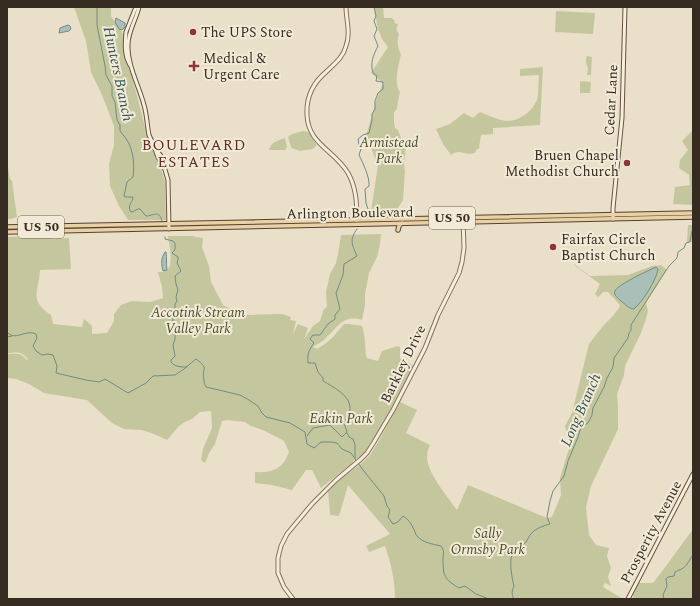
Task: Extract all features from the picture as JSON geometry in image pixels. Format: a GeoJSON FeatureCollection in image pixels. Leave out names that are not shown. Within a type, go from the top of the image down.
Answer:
{"type":"FeatureCollection","features":[{"type":"Feature","properties":{"kind":"main road","name":"Arlington Boulevard"},"geometry":{"type":"LineString","coordinates":[[7,232],[402,223],[693,212]]}},
{"type":"Feature","properties":{"kind":"main road","name":"Arlington Boulevard"},"geometry":{"type":"LineString","coordinates":[[613,216],[693,217]]}},
{"type":"Feature","properties":{"kind":"main road","name":"Arlington Boulevard"},"geometry":{"type":"LineString","coordinates":[[7,228],[357,220],[463,220]]}},
{"type":"Feature","properties":{"kind":"main road"},"geometry":{"type":"LineString","coordinates":[[398,230],[402,223]]}},
{"type":"Feature","properties":{"kind":"street"},"geometry":{"type":"LineString","coordinates":[[131,66],[126,55],[126,32],[136,7]]}},
{"type":"Feature","properties":{"kind":"street"},"geometry":{"type":"LineString","coordinates":[[139,7],[136,19],[130,32],[128,51],[131,66],[144,105],[150,136],[155,149],[161,156],[166,174],[168,186],[169,229]]}},
{"type":"Feature","properties":{"kind":"street"},"geometry":{"type":"LineString","coordinates":[[346,7],[348,32],[346,48],[340,59],[315,83],[308,100],[307,116],[308,125],[314,138],[338,160],[351,179],[355,191],[357,220]]}},
{"type":"Feature","properties":{"kind":"street","name":"Cedar Lane"},"geometry":{"type":"LineString","coordinates":[[613,216],[622,108],[625,7]]}},
{"type":"Feature","properties":{"kind":"street","name":"Barkley Drive"},"geometry":{"type":"LineString","coordinates":[[293,599],[284,587],[278,573],[278,558],[281,546],[287,534],[312,504],[336,480],[361,459],[374,442],[400,397],[425,348],[438,315],[461,268],[463,256],[463,220]]}},
{"type":"Feature","properties":{"kind":"street","name":"Prosperity Avenue"},"geometry":{"type":"LineString","coordinates":[[628,599],[693,474]]}},
{"type":"Feature","properties":{"kind":"green space"},"geometry":{"type":"Polygon","coordinates":[[[74,7],[111,7],[111,16],[123,34],[125,39],[126,60],[149,143],[159,162],[165,182],[166,220],[128,220],[119,206],[110,186],[109,164],[114,145],[114,126],[91,72],[86,41],[74,7]]]}},
{"type":"Feature","properties":{"kind":"green space","name":"Armistead Park"},"geometry":{"type":"Polygon","coordinates":[[[374,7],[383,7],[384,18],[392,18],[395,21],[394,23],[398,24],[398,44],[401,54],[397,84],[400,92],[397,109],[394,112],[394,123],[403,143],[406,143],[403,200],[396,211],[371,211],[378,165],[366,136],[383,83],[371,73],[388,47],[382,39],[378,29],[374,7]]]}},
{"type":"Feature","properties":{"kind":"green space"},"geometry":{"type":"Polygon","coordinates":[[[556,11],[595,13],[593,34],[555,32],[556,11]]]}},
{"type":"Feature","properties":{"kind":"green space"},"geometry":{"type":"Polygon","coordinates":[[[587,56],[592,57],[591,75],[587,75],[587,56]]]}},
{"type":"Feature","properties":{"kind":"green space"},"geometry":{"type":"Polygon","coordinates":[[[543,67],[540,125],[493,128],[493,134],[481,135],[479,148],[475,153],[468,154],[458,152],[451,155],[443,144],[436,129],[450,124],[464,113],[473,118],[480,112],[506,121],[512,121],[522,117],[531,110],[537,100],[539,75],[520,76],[520,69],[543,67]]]}},
{"type":"Feature","properties":{"kind":"green space"},"geometry":{"type":"Polygon","coordinates":[[[580,81],[591,82],[590,93],[580,93],[580,81]]]}},
{"type":"Feature","properties":{"kind":"green space"},"geometry":{"type":"Polygon","coordinates":[[[693,130],[693,205],[673,204],[675,187],[690,185],[689,175],[679,168],[680,160],[688,150],[682,141],[693,130]]]}},
{"type":"Feature","properties":{"kind":"green space"},"geometry":{"type":"Polygon","coordinates":[[[303,131],[308,132],[317,145],[313,149],[300,151],[291,147],[288,137],[292,134],[303,131]]]}},
{"type":"Feature","properties":{"kind":"green space"},"geometry":{"type":"Polygon","coordinates":[[[285,138],[287,147],[285,150],[269,150],[273,143],[285,138]]]}},
{"type":"Feature","properties":{"kind":"green space"},"geometry":{"type":"Polygon","coordinates":[[[7,162],[10,179],[12,181],[17,217],[12,219],[7,219],[7,162]]]}},
{"type":"Feature","properties":{"kind":"green space"},"geometry":{"type":"Polygon","coordinates":[[[688,225],[693,225],[693,242],[687,242],[688,225]]]}},
{"type":"Feature","properties":{"kind":"green space"},"geometry":{"type":"Polygon","coordinates":[[[381,234],[377,257],[369,273],[362,320],[345,320],[313,347],[317,349],[325,344],[344,324],[362,326],[367,358],[378,361],[382,351],[398,346],[400,347],[400,358],[413,366],[398,398],[366,451],[321,488],[312,470],[306,470],[292,490],[255,483],[255,472],[267,472],[276,469],[284,462],[289,452],[284,441],[245,422],[227,420],[222,421],[215,444],[205,463],[201,460],[203,449],[212,428],[211,411],[200,412],[192,419],[179,426],[167,440],[142,430],[124,429],[112,423],[87,400],[44,393],[29,384],[16,379],[7,378],[7,354],[18,354],[27,360],[28,359],[20,353],[7,353],[7,237],[52,235],[52,239],[69,238],[71,269],[40,270],[36,295],[37,300],[39,304],[51,315],[53,324],[82,327],[84,319],[92,326],[92,334],[107,333],[114,321],[114,314],[121,305],[132,301],[150,302],[163,298],[158,272],[166,271],[170,264],[168,236],[194,236],[203,238],[202,247],[209,266],[211,282],[223,305],[238,313],[250,315],[282,314],[291,317],[290,320],[296,321],[293,334],[298,324],[308,328],[304,339],[313,326],[320,321],[323,311],[327,306],[326,292],[330,274],[336,263],[341,235],[381,234]]]}},
{"type":"Feature","properties":{"kind":"green space","name":"Sally Ormsby Park"},"geometry":{"type":"Polygon","coordinates":[[[574,264],[590,276],[628,275],[652,266],[661,265],[667,270],[646,303],[648,311],[646,319],[625,366],[624,375],[617,394],[618,429],[591,486],[586,507],[589,535],[596,545],[609,548],[607,556],[611,568],[608,577],[611,586],[605,583],[603,587],[623,599],[395,599],[392,572],[385,546],[369,552],[366,546],[390,534],[348,485],[339,516],[330,515],[328,490],[370,455],[398,403],[400,402],[417,410],[406,433],[430,445],[427,457],[430,470],[457,510],[468,485],[547,518],[552,517],[561,495],[560,478],[570,445],[565,426],[572,413],[589,344],[620,306],[608,292],[603,292],[598,297],[595,294],[600,284],[574,264]]]}},
{"type":"Feature","properties":{"kind":"green space"},"geometry":{"type":"Polygon","coordinates":[[[693,529],[693,599],[634,598],[633,595],[639,583],[653,583],[693,529]]]}},
{"type":"Feature","properties":{"kind":"water"},"geometry":{"type":"Polygon","coordinates":[[[116,18],[125,23],[122,30],[119,29],[115,22],[116,18]]]}},
{"type":"Feature","properties":{"kind":"water"},"geometry":{"type":"Polygon","coordinates":[[[68,25],[71,29],[69,31],[59,33],[60,28],[68,25]]]}},
{"type":"Feature","properties":{"kind":"water"},"geometry":{"type":"Polygon","coordinates":[[[165,252],[167,270],[163,271],[162,261],[165,252]]]}},
{"type":"Feature","properties":{"kind":"water"},"geometry":{"type":"Polygon","coordinates":[[[656,267],[658,269],[657,275],[652,285],[642,301],[634,309],[630,308],[617,298],[615,291],[617,288],[656,267]]]}},
{"type":"Feature","properties":{"kind":"waterway","name":"Hunters Branch"},"geometry":{"type":"LineString","coordinates":[[97,7],[97,25],[106,75],[112,86],[112,96],[115,102],[120,131],[127,140],[133,155],[133,177],[127,182],[124,196],[133,197],[130,204],[130,211],[132,212],[140,209],[146,216],[157,214],[161,217],[162,221]]}},
{"type":"Feature","properties":{"kind":"waterway"},"geometry":{"type":"LineString","coordinates":[[369,212],[366,203],[365,189],[369,186],[369,183],[366,170],[359,155],[361,149],[358,139],[369,133],[372,114],[375,109],[375,101],[378,93],[383,89],[383,82],[376,81],[377,76],[373,73],[372,69],[372,60],[378,46],[374,36],[377,29],[374,21],[376,16],[374,7]]}},
{"type":"Feature","properties":{"kind":"waterway","name":"Long Branch"},"geometry":{"type":"LineString","coordinates":[[514,599],[512,594],[514,586],[511,566],[512,555],[526,542],[535,530],[550,524],[547,517],[553,491],[564,476],[580,430],[588,423],[592,415],[593,408],[613,367],[614,358],[628,338],[631,325],[669,266],[677,258],[678,252],[684,248],[686,243],[690,242],[693,228]]}},
{"type":"Feature","properties":{"kind":"waterway"},"geometry":{"type":"LineString","coordinates":[[307,436],[313,428],[330,425],[342,437],[347,432],[344,423],[349,414],[350,408],[347,398],[323,381],[323,378],[318,372],[315,363],[308,363],[308,355],[314,343],[310,339],[313,335],[320,335],[328,324],[335,319],[335,315],[340,309],[336,293],[343,275],[344,264],[357,256],[352,242],[354,233],[357,229]]}},
{"type":"Feature","properties":{"kind":"waterway","name":"Hunters Branch"},"geometry":{"type":"LineString","coordinates":[[165,237],[165,239],[175,243],[175,250],[172,253],[178,257],[177,263],[181,271],[175,276],[178,290],[172,325],[175,333],[173,345],[175,356],[171,362],[174,365],[187,367]]}},
{"type":"Feature","properties":{"kind":"waterway"},"geometry":{"type":"LineString","coordinates":[[7,332],[13,336],[28,333],[36,334],[37,338],[33,346],[36,351],[42,355],[53,355],[57,366],[56,373],[99,382],[105,379],[128,393],[146,383],[153,376],[175,375],[196,359],[204,367],[203,376],[206,387],[240,395],[258,406],[266,417],[290,423],[305,432],[307,444],[314,448],[321,442],[331,442],[337,443],[342,449],[351,453],[384,496],[390,510],[388,517],[393,524],[398,522],[403,516],[410,522],[419,538],[428,543],[441,546],[444,552],[444,573],[450,582],[459,588],[465,586],[476,594],[489,599]]}},
{"type":"Feature","properties":{"kind":"waterway"},"geometry":{"type":"LineString","coordinates":[[7,337],[12,336]]}},
{"type":"Feature","properties":{"kind":"waterway"},"geometry":{"type":"LineString","coordinates":[[347,433],[349,437],[353,439],[355,445],[355,458]]}},
{"type":"Feature","properties":{"kind":"waterway"},"geometry":{"type":"LineString","coordinates":[[664,599],[663,595],[667,586],[666,579],[674,576],[675,572],[685,567],[693,555]]}},
{"type":"Feature","properties":{"kind":"place","name":"The UPS Store"},"geometry":{"type":"Point","coordinates":[193,32]}},
{"type":"Feature","properties":{"kind":"place","name":"Medical & Urgent Care"},"geometry":{"type":"Point","coordinates":[194,66]}},
{"type":"Feature","properties":{"kind":"place","name":"Bruen Chapel Methodist Church"},"geometry":{"type":"Point","coordinates":[627,163]}},
{"type":"Feature","properties":{"kind":"place","name":"Fairfax Circle Baptist Church"},"geometry":{"type":"Point","coordinates":[553,247]}},
{"type":"Feature","properties":{"kind":"district","name":"BOULEVARD ESTATES"},"geometry":{"type":"Point","coordinates":[194,154]}},
{"type":"Feature","properties":{"kind":"park label","name":"Accotink Stream Valley Park"},"geometry":{"type":"Point","coordinates":[198,320]}},
{"type":"Feature","properties":{"kind":"park label","name":"Eakin Park"},"geometry":{"type":"Point","coordinates":[341,418]}}]}
